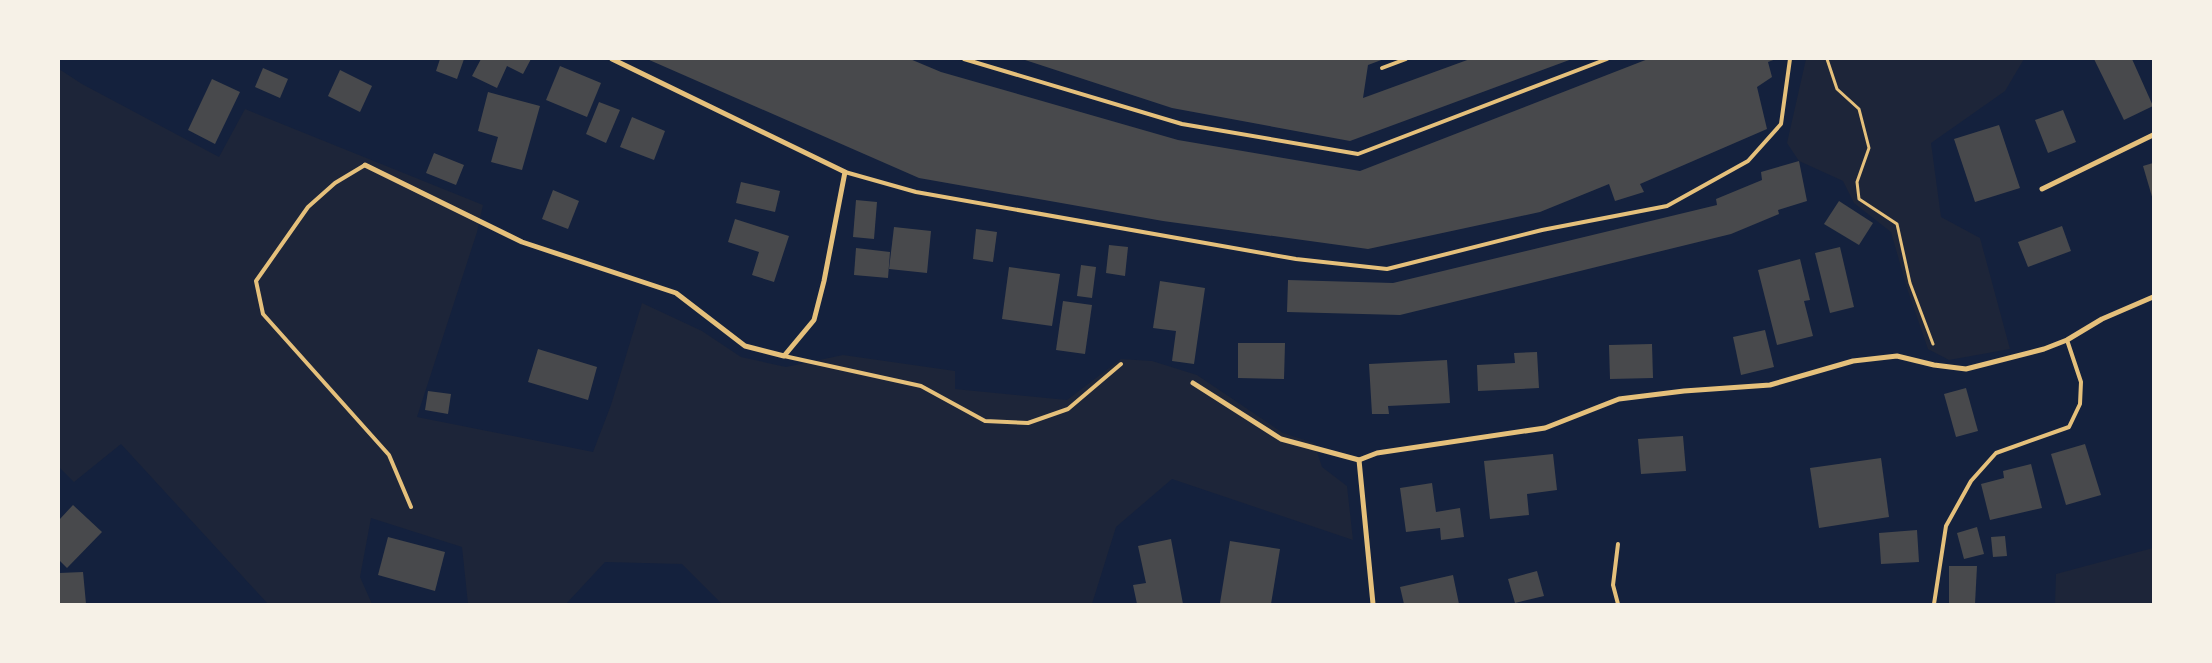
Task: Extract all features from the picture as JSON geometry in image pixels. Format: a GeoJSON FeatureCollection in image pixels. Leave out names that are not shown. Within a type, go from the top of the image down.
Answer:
{"type":"FeatureCollection","features":[{"type":"Feature","properties":{"kind":"street"},"geometry":{"type":"LineString","coordinates":[[365,165],[522,242],[676,293],[745,346],[784,356],[814,320],[824,281],[845,172],[612,59]]}},
{"type":"Feature","properties":{"kind":"street"},"geometry":{"type":"LineString","coordinates":[[2042,188],[2153,135]]}},
{"type":"Feature","properties":{"kind":"street"},"geometry":{"type":"LineString","coordinates":[[1193,383],[1281,439],[1359,460],[1377,453],[1545,428],[1619,399],[1684,391],[1770,385],[1853,361],[1897,356],[1934,365],[1966,369],[2044,349],[2067,340],[2102,319],[2153,297]]}},
{"type":"Feature","properties":{"kind":"street"},"geometry":{"type":"LineString","coordinates":[[1359,460],[1373,604]]}},
{"type":"Feature","properties":{"kind":"lane"},"geometry":{"type":"LineString","coordinates":[[964,59],[1182,124],[1358,154],[1607,59]]}},
{"type":"Feature","properties":{"kind":"lane"},"geometry":{"type":"LineString","coordinates":[[1382,68],[1406,59]]}},
{"type":"Feature","properties":{"kind":"lane"},"geometry":{"type":"LineString","coordinates":[[845,172],[916,192],[1296,259],[1387,269],[1542,230],[1667,206],[1748,160],[1781,124],[1790,59]]}},
{"type":"Feature","properties":{"kind":"lane"},"geometry":{"type":"LineString","coordinates":[[365,165],[335,183],[308,208],[256,281],[263,314],[389,455],[411,506]]}},
{"type":"Feature","properties":{"kind":"lane"},"geometry":{"type":"LineString","coordinates":[[1934,604],[1946,526],[1971,481],[1996,453],[2069,426],[2080,404],[2081,382],[2067,340]]}},
{"type":"Feature","properties":{"kind":"lane"},"geometry":{"type":"LineString","coordinates":[[784,356],[921,386],[985,421],[1028,422],[1068,409],[1121,364]]}},
{"type":"Feature","properties":{"kind":"lane"},"geometry":{"type":"LineString","coordinates":[[1618,544],[1613,585],[1618,604]]}},
{"type":"Feature","properties":{"kind":"path"},"geometry":{"type":"LineString","coordinates":[[1827,59],[1837,89],[1860,109],[1869,148],[1857,182],[1859,199],[1898,224],[1910,283],[1934,347],[1934,365]]}},
{"type":"Feature","properties":{"kind":"shaded area"},"geometry":{"type":"Polygon","coordinates":[[[1806,59],[2024,59],[2005,91],[1931,143],[1941,217],[1980,238],[2010,349],[1949,360],[1928,349],[1907,288],[1891,232],[1854,203],[1843,181],[1799,161],[1787,143],[1806,59]]]}},
{"type":"Feature","properties":{"kind":"shaded area"},"geometry":{"type":"Polygon","coordinates":[[[59,69],[82,84],[219,157],[245,109],[483,205],[477,232],[417,417],[593,452],[611,405],[642,303],[702,331],[741,357],[786,367],[843,355],[955,371],[955,389],[1067,400],[1121,359],[1152,361],[1197,375],[1283,433],[1314,443],[1322,467],[1347,486],[1353,540],[1172,479],[1116,527],[1092,604],[722,604],[682,564],[605,562],[566,604],[468,604],[462,547],[371,518],[360,577],[372,604],[268,604],[121,444],[74,482],[59,467],[59,69]]]}},
{"type":"Feature","properties":{"kind":"shaded area"},"geometry":{"type":"Polygon","coordinates":[[[2153,548],[2153,604],[2055,604],[2056,574],[2153,548]]]}},
{"type":"Feature","properties":{"kind":"building"},"geometry":{"type":"Polygon","coordinates":[[[440,59],[464,59],[457,79],[436,71],[440,59]]]}},
{"type":"Feature","properties":{"kind":"building"},"geometry":{"type":"Polygon","coordinates":[[[481,59],[531,59],[523,74],[507,66],[497,88],[472,76],[481,59]]]}},
{"type":"Feature","properties":{"kind":"building"},"geometry":{"type":"Polygon","coordinates":[[[647,59],[910,59],[941,72],[1178,140],[1360,171],[1648,59],[1776,59],[1768,62],[1772,77],[1757,87],[1767,129],[1640,184],[1644,192],[1615,201],[1609,184],[1540,212],[1368,249],[1163,221],[919,178],[647,59]]]}},
{"type":"Feature","properties":{"kind":"building"},"geometry":{"type":"Polygon","coordinates":[[[1022,59],[1384,59],[1368,65],[1363,98],[1470,59],[1572,59],[1350,141],[1172,108],[1022,59]]]}},
{"type":"Feature","properties":{"kind":"building"},"geometry":{"type":"Polygon","coordinates":[[[2094,59],[2132,59],[2153,106],[2124,120],[2094,59]]]}},
{"type":"Feature","properties":{"kind":"building"},"geometry":{"type":"Polygon","coordinates":[[[560,66],[601,83],[587,117],[546,100],[560,66]]]}},
{"type":"Feature","properties":{"kind":"building"},"geometry":{"type":"Polygon","coordinates":[[[263,68],[288,79],[280,98],[255,87],[263,68]]]}},
{"type":"Feature","properties":{"kind":"building"},"geometry":{"type":"Polygon","coordinates":[[[340,70],[372,86],[360,112],[328,96],[340,70]]]}},
{"type":"Feature","properties":{"kind":"building"},"geometry":{"type":"Polygon","coordinates":[[[212,79],[240,92],[215,144],[188,130],[212,79]]]}},
{"type":"Feature","properties":{"kind":"building"},"geometry":{"type":"Polygon","coordinates":[[[488,92],[540,106],[522,170],[491,162],[498,137],[478,131],[488,92]]]}},
{"type":"Feature","properties":{"kind":"building"},"geometry":{"type":"Polygon","coordinates":[[[599,102],[620,110],[606,143],[586,134],[599,102]]]}},
{"type":"Feature","properties":{"kind":"building"},"geometry":{"type":"Polygon","coordinates":[[[2063,110],[2076,142],[2048,153],[2035,120],[2063,110]]]}},
{"type":"Feature","properties":{"kind":"building"},"geometry":{"type":"Polygon","coordinates":[[[632,117],[665,131],[654,160],[620,147],[632,117]]]}},
{"type":"Feature","properties":{"kind":"building"},"geometry":{"type":"Polygon","coordinates":[[[1999,125],[2020,188],[1975,202],[1954,139],[1999,125]]]}},
{"type":"Feature","properties":{"kind":"building"},"geometry":{"type":"Polygon","coordinates":[[[434,153],[464,165],[456,185],[426,173],[434,153]]]}},
{"type":"Feature","properties":{"kind":"building"},"geometry":{"type":"Polygon","coordinates":[[[1799,161],[1807,201],[1778,210],[1779,214],[1731,234],[1400,315],[1287,312],[1288,280],[1393,283],[1717,205],[1716,199],[1762,180],[1761,172],[1799,161]]]}},
{"type":"Feature","properties":{"kind":"building"},"geometry":{"type":"Polygon","coordinates":[[[2153,163],[2153,200],[2143,166],[2153,163]]]}},
{"type":"Feature","properties":{"kind":"building"},"geometry":{"type":"Polygon","coordinates":[[[741,182],[780,191],[775,212],[736,203],[741,182]]]}},
{"type":"Feature","properties":{"kind":"building"},"geometry":{"type":"Polygon","coordinates":[[[553,190],[579,201],[568,229],[542,219],[553,190]]]}},
{"type":"Feature","properties":{"kind":"building"},"geometry":{"type":"Polygon","coordinates":[[[856,200],[877,202],[874,239],[853,237],[856,200]]]}},
{"type":"Feature","properties":{"kind":"building"},"geometry":{"type":"Polygon","coordinates":[[[1839,201],[1873,223],[1859,245],[1824,224],[1839,201]]]}},
{"type":"Feature","properties":{"kind":"building"},"geometry":{"type":"Polygon","coordinates":[[[735,219],[789,236],[774,282],[752,275],[759,252],[728,242],[735,219]]]}},
{"type":"Feature","properties":{"kind":"building"},"geometry":{"type":"Polygon","coordinates":[[[2062,226],[2071,251],[2028,267],[2018,242],[2062,226]]]}},
{"type":"Feature","properties":{"kind":"building"},"geometry":{"type":"Polygon","coordinates":[[[894,227],[931,231],[927,273],[889,269],[894,227]]]}},
{"type":"Feature","properties":{"kind":"building"},"geometry":{"type":"Polygon","coordinates":[[[976,229],[997,232],[993,262],[973,259],[976,229]]]}},
{"type":"Feature","properties":{"kind":"building"},"geometry":{"type":"Polygon","coordinates":[[[1109,245],[1128,247],[1125,276],[1106,273],[1109,245]]]}},
{"type":"Feature","properties":{"kind":"building"},"geometry":{"type":"Polygon","coordinates":[[[1840,247],[1854,307],[1830,313],[1815,253],[1840,247]]]}},
{"type":"Feature","properties":{"kind":"building"},"geometry":{"type":"Polygon","coordinates":[[[856,248],[890,252],[888,278],[854,275],[856,248]]]}},
{"type":"Feature","properties":{"kind":"building"},"geometry":{"type":"Polygon","coordinates":[[[1800,259],[1810,300],[1804,301],[1813,336],[1777,345],[1758,270],[1800,259]]]}},
{"type":"Feature","properties":{"kind":"building"},"geometry":{"type":"Polygon","coordinates":[[[1081,265],[1096,267],[1092,298],[1077,296],[1081,265]]]}},
{"type":"Feature","properties":{"kind":"building"},"geometry":{"type":"Polygon","coordinates":[[[1009,267],[1060,274],[1052,326],[1002,319],[1009,267]]]}},
{"type":"Feature","properties":{"kind":"building"},"geometry":{"type":"Polygon","coordinates":[[[1160,281],[1205,288],[1194,364],[1172,361],[1176,331],[1153,328],[1160,281]]]}},
{"type":"Feature","properties":{"kind":"building"},"geometry":{"type":"Polygon","coordinates":[[[1063,301],[1092,305],[1085,354],[1056,350],[1063,301]]]}},
{"type":"Feature","properties":{"kind":"building"},"geometry":{"type":"Polygon","coordinates":[[[1765,330],[1774,367],[1741,375],[1733,337],[1765,330]]]}},
{"type":"Feature","properties":{"kind":"building"},"geometry":{"type":"Polygon","coordinates":[[[1238,343],[1285,343],[1284,379],[1238,378],[1238,343]]]}},
{"type":"Feature","properties":{"kind":"building"},"geometry":{"type":"Polygon","coordinates":[[[1652,344],[1653,378],[1610,379],[1609,345],[1652,344]]]}},
{"type":"Feature","properties":{"kind":"building"},"geometry":{"type":"Polygon","coordinates":[[[538,349],[597,367],[588,400],[528,382],[538,349]]]}},
{"type":"Feature","properties":{"kind":"building"},"geometry":{"type":"Polygon","coordinates":[[[1537,352],[1539,388],[1478,391],[1477,365],[1515,363],[1514,353],[1537,352]]]}},
{"type":"Feature","properties":{"kind":"building"},"geometry":{"type":"Polygon","coordinates":[[[1447,360],[1450,403],[1388,406],[1389,414],[1372,414],[1369,364],[1447,360]]]}},
{"type":"Feature","properties":{"kind":"building"},"geometry":{"type":"Polygon","coordinates":[[[1966,388],[1978,431],[1956,437],[1944,394],[1966,388]]]}},
{"type":"Feature","properties":{"kind":"building"},"geometry":{"type":"Polygon","coordinates":[[[428,391],[451,394],[448,414],[425,410],[428,391]]]}},
{"type":"Feature","properties":{"kind":"building"},"geometry":{"type":"Polygon","coordinates":[[[1683,436],[1686,471],[1641,474],[1638,439],[1683,436]]]}},
{"type":"Feature","properties":{"kind":"building"},"geometry":{"type":"Polygon","coordinates":[[[2085,444],[2101,495],[2066,505],[2051,454],[2085,444]]]}},
{"type":"Feature","properties":{"kind":"building"},"geometry":{"type":"Polygon","coordinates":[[[1553,454],[1557,490],[1527,494],[1529,515],[1490,519],[1484,461],[1553,454]]]}},
{"type":"Feature","properties":{"kind":"building"},"geometry":{"type":"Polygon","coordinates":[[[1881,458],[1889,517],[1819,528],[1810,468],[1881,458]]]}},
{"type":"Feature","properties":{"kind":"building"},"geometry":{"type":"Polygon","coordinates":[[[2031,464],[2042,508],[1990,520],[1981,484],[2004,478],[2003,471],[2031,464]]]}},
{"type":"Feature","properties":{"kind":"building"},"geometry":{"type":"Polygon","coordinates":[[[1432,483],[1436,512],[1460,508],[1464,537],[1441,540],[1440,528],[1406,532],[1400,488],[1432,483]]]}},
{"type":"Feature","properties":{"kind":"building"},"geometry":{"type":"Polygon","coordinates":[[[73,505],[102,532],[67,568],[59,560],[59,520],[73,505]]]}},
{"type":"Feature","properties":{"kind":"building"},"geometry":{"type":"Polygon","coordinates":[[[1977,527],[1984,554],[1964,559],[1957,533],[1977,527]]]}},
{"type":"Feature","properties":{"kind":"building"},"geometry":{"type":"Polygon","coordinates":[[[1917,530],[1919,562],[1881,564],[1879,533],[1917,530]]]}},
{"type":"Feature","properties":{"kind":"building"},"geometry":{"type":"Polygon","coordinates":[[[2005,536],[2007,556],[1993,557],[1991,537],[2005,536]]]}},
{"type":"Feature","properties":{"kind":"building"},"geometry":{"type":"Polygon","coordinates":[[[388,537],[445,552],[435,591],[378,575],[388,537]]]}},
{"type":"Feature","properties":{"kind":"building"},"geometry":{"type":"Polygon","coordinates":[[[1171,539],[1183,604],[1137,604],[1133,585],[1146,583],[1138,546],[1171,539]]]}},
{"type":"Feature","properties":{"kind":"building"},"geometry":{"type":"Polygon","coordinates":[[[1230,541],[1280,549],[1271,604],[1220,603],[1230,541]]]}},
{"type":"Feature","properties":{"kind":"building"},"geometry":{"type":"Polygon","coordinates":[[[1949,566],[1977,566],[1975,604],[1949,604],[1949,566]]]}},
{"type":"Feature","properties":{"kind":"building"},"geometry":{"type":"Polygon","coordinates":[[[1537,571],[1544,596],[1515,603],[1508,579],[1537,571]]]}},
{"type":"Feature","properties":{"kind":"building"},"geometry":{"type":"Polygon","coordinates":[[[83,572],[86,604],[59,604],[59,573],[83,572]]]}},
{"type":"Feature","properties":{"kind":"building"},"geometry":{"type":"Polygon","coordinates":[[[1453,575],[1459,604],[1404,604],[1400,587],[1453,575]]]}}]}
